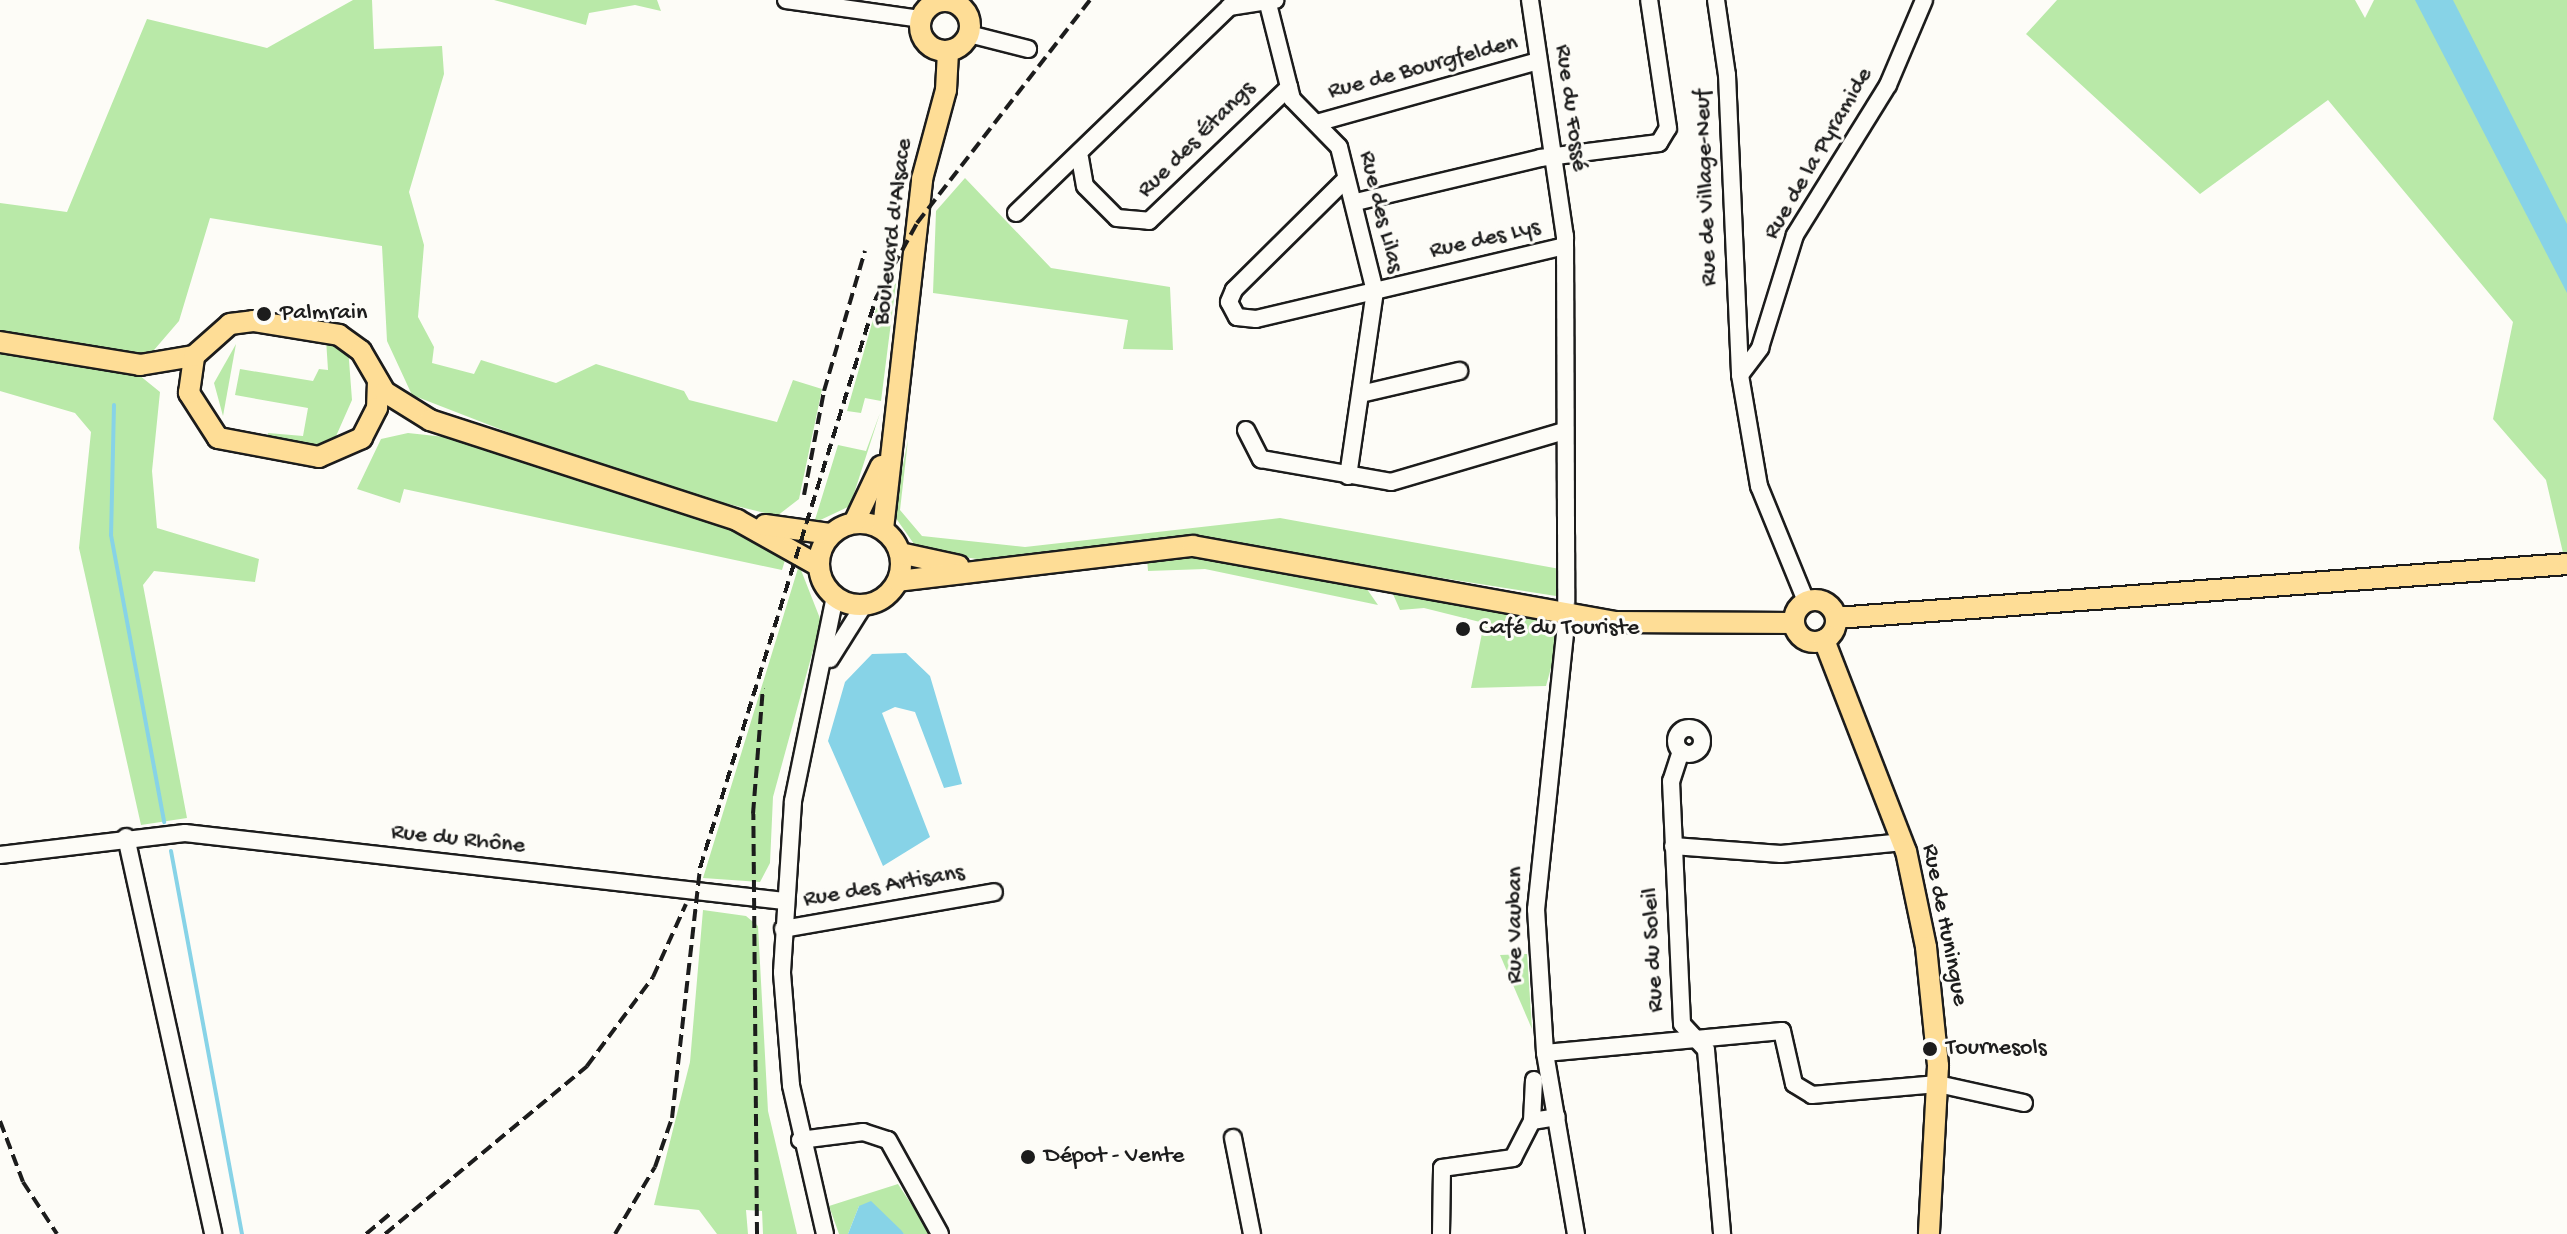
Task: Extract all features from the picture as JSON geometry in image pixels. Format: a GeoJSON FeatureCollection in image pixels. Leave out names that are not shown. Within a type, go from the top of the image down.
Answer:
{"type":"FeatureCollection","features":[{"type":"Feature","properties":{"kind":"main road"},"geometry":{"type":"LineString","coordinates":[[966,12],[983,0]]}},
{"type":"Feature","properties":{"kind":"main road"},"geometry":{"type":"LineString","coordinates":[[940,2],[966,12],[969,34],[948,51],[926,42],[922,19],[940,2]]}},
{"type":"Feature","properties":{"kind":"main road","name":"Boulevard d'Alsace"},"geometry":{"type":"LineString","coordinates":[[883,529],[922,179],[946,90],[948,51]]}},
{"type":"Feature","properties":{"kind":"main road"},"geometry":{"type":"LineString","coordinates":[[0,342],[140,365],[194,356],[230,324],[263,322],[339,335],[361,351],[378,381],[397,403],[430,420],[737,520],[831,534],[854,523],[883,529],[900,553],[898,581],[884,598],[864,605],[835,597],[819,566],[737,520]]}},
{"type":"Feature","properties":{"kind":"main road"},"geometry":{"type":"LineString","coordinates":[[194,356],[189,393],[205,427],[254,448],[319,457],[352,447],[369,428],[378,381]]}},
{"type":"Feature","properties":{"kind":"main road"},"geometry":{"type":"LineString","coordinates":[[140,365],[189,393]]}},
{"type":"Feature","properties":{"kind":"main road"},"geometry":{"type":"LineString","coordinates":[[369,428],[430,420]]}},
{"type":"Feature","properties":{"kind":"main road","name":"Boulevard d'Alsace"},"geometry":{"type":"LineString","coordinates":[[854,523],[895,420]]}},
{"type":"Feature","properties":{"kind":"main road"},"geometry":{"type":"LineString","coordinates":[[819,566],[831,534]]}},
{"type":"Feature","properties":{"kind":"main road"},"geometry":{"type":"LineString","coordinates":[[898,581],[1193,546],[1644,621],[1794,623]]}},
{"type":"Feature","properties":{"kind":"main road"},"geometry":{"type":"LineString","coordinates":[[900,553],[984,571]]}},
{"type":"Feature","properties":{"kind":"main road"},"geometry":{"type":"LineString","coordinates":[[1836,618],[2567,564]]}},
{"type":"Feature","properties":{"kind":"main road"},"geometry":{"type":"LineString","coordinates":[[1794,623],[1806,601],[1823,602],[1836,618]]}},
{"type":"Feature","properties":{"kind":"main road"},"geometry":{"type":"LineString","coordinates":[[1794,623],[1805,640],[1824,640],[1836,618]]}},
{"type":"Feature","properties":{"kind":"main road","name":"Rue de Huningue"},"geometry":{"type":"LineString","coordinates":[[1824,640],[1903,842],[1926,947],[1938,1084],[1929,1234]]}},
{"type":"Feature","properties":{"kind":"street"},"geometry":{"type":"LineString","coordinates":[[786,0],[922,19]]}},
{"type":"Feature","properties":{"kind":"street"},"geometry":{"type":"LineString","coordinates":[[1267,0],[1289,87]]}},
{"type":"Feature","properties":{"kind":"street"},"geometry":{"type":"LineString","coordinates":[[1016,213],[1080,158],[1229,7],[1275,0]]}},
{"type":"Feature","properties":{"kind":"street","name":"Rue du Fossé"},"geometry":{"type":"LineString","coordinates":[[1530,0],[1563,224]]}},
{"type":"Feature","properties":{"kind":"street"},"geometry":{"type":"LineString","coordinates":[[1356,202],[1552,156],[1646,147],[1668,134],[1649,0]]}},
{"type":"Feature","properties":{"kind":"street","name":"Rue de Village-Neuf"},"geometry":{"type":"LineString","coordinates":[[1716,0],[1727,75],[1740,375]]}},
{"type":"Feature","properties":{"kind":"street","name":"Rue de la Pyramide"},"geometry":{"type":"LineString","coordinates":[[1740,375],[1760,348],[1795,235],[1888,85],[1924,0]]}},
{"type":"Feature","properties":{"kind":"street"},"geometry":{"type":"LineString","coordinates":[[969,34],[1028,49]]}},
{"type":"Feature","properties":{"kind":"street","name":"Rue de Bourgfelden"},"geometry":{"type":"LineString","coordinates":[[1320,122],[1538,61]]}},
{"type":"Feature","properties":{"kind":"street","name":"Rue des Lilas"},"geometry":{"type":"LineString","coordinates":[[1289,87],[1300,110],[1320,122],[1339,147],[1346,179],[1356,202],[1375,291],[1374,321],[1348,476]]}},
{"type":"Feature","properties":{"kind":"street","name":"Rue des Étangs"},"geometry":{"type":"LineString","coordinates":[[1080,158],[1080,177],[1117,218],[1149,221],[1289,87]]}},
{"type":"Feature","properties":{"kind":"street","name":"Rue des Lys"},"geometry":{"type":"LineString","coordinates":[[1346,179],[1234,290],[1231,310],[1256,319],[1560,247]]}},
{"type":"Feature","properties":{"kind":"street","name":"Rue Vauban"},"geometry":{"type":"LineString","coordinates":[[1563,224],[1560,247],[1561,432],[1566,609],[1541,810],[1536,909],[1545,1053],[1576,1234]]}},
{"type":"Feature","properties":{"kind":"street"},"geometry":{"type":"LineString","coordinates":[[1361,394],[1459,371]]}},
{"type":"Feature","properties":{"kind":"street"},"geometry":{"type":"LineString","coordinates":[[1740,375],[1759,486],[1806,601]]}},
{"type":"Feature","properties":{"kind":"street"},"geometry":{"type":"LineString","coordinates":[[1246,430],[1261,459],[1348,476],[1403,481],[1561,432]]}},
{"type":"Feature","properties":{"kind":"street"},"geometry":{"type":"LineString","coordinates":[[825,1234],[800,1140],[785,1027],[783,929],[793,801],[822,674],[835,597]]}},
{"type":"Feature","properties":{"kind":"street"},"geometry":{"type":"LineString","coordinates":[[822,674],[864,605]]}},
{"type":"Feature","properties":{"kind":"street","name":"Rue du Soleil"},"geometry":{"type":"LineString","coordinates":[[1681,751],[1671,781],[1682,1024],[1706,1050],[1722,1234]]}},
{"type":"Feature","properties":{"kind":"street","name":"Rue du Rhône"},"geometry":{"type":"LineString","coordinates":[[0,855],[126,837],[185,833],[784,901]]}},
{"type":"Feature","properties":{"kind":"street"},"geometry":{"type":"LineString","coordinates":[[126,837],[213,1234]]}},
{"type":"Feature","properties":{"kind":"street"},"geometry":{"type":"LineString","coordinates":[[1673,846],[1781,854],[1903,842]]}},
{"type":"Feature","properties":{"kind":"street","name":"Rue des Artisans"},"geometry":{"type":"LineString","coordinates":[[783,929],[994,892]]}},
{"type":"Feature","properties":{"kind":"street"},"geometry":{"type":"LineString","coordinates":[[1545,1053],[1782,1031],[1794,1084],[1812,1095],[1938,1084],[2024,1103]]}},
{"type":"Feature","properties":{"kind":"street"},"geometry":{"type":"LineString","coordinates":[[1441,1234],[1442,1168],[1513,1158],[1532,1121],[1534,1080]]}},
{"type":"Feature","properties":{"kind":"street"},"geometry":{"type":"LineString","coordinates":[[1532,1121],[1557,1117]]}},
{"type":"Feature","properties":{"kind":"street"},"geometry":{"type":"LineString","coordinates":[[800,1140],[863,1132],[888,1140],[940,1234]]}},
{"type":"Feature","properties":{"kind":"street"},"geometry":{"type":"LineString","coordinates":[[1233,1138],[1252,1234]]}},
{"type":"Feature","properties":{"kind":"green space"},"geometry":{"type":"Polygon","coordinates":[[[353,0],[372,0],[374,49],[442,46],[444,74],[409,192],[424,245],[418,317],[434,347],[432,363],[474,374],[481,360],[556,383],[596,364],[684,391],[689,400],[777,422],[793,380],[822,389],[799,499],[777,516],[631,480],[412,395],[387,341],[382,246],[210,218],[179,321],[148,357],[0,332],[0,203],[67,212],[147,19],[267,48],[353,0]]]}},
{"type":"Feature","properties":{"kind":"green space"},"geometry":{"type":"Polygon","coordinates":[[[494,0],[657,0],[661,11],[635,5],[589,13],[586,25],[494,0]]]}},
{"type":"Feature","properties":{"kind":"green space"},"geometry":{"type":"Polygon","coordinates":[[[2057,0],[2355,0],[2365,18],[2374,0],[2567,0],[2567,570],[2546,480],[2493,419],[2513,322],[2328,100],[2200,194],[2026,34],[2057,0]]]}},
{"type":"Feature","properties":{"kind":"green space"},"geometry":{"type":"Polygon","coordinates":[[[965,178],[1051,268],[1170,287],[1173,350],[1123,349],[1128,320],[933,293],[936,211],[965,178]]]}},
{"type":"Feature","properties":{"kind":"green space"},"geometry":{"type":"Polygon","coordinates":[[[896,283],[881,401],[865,398],[861,413],[847,411],[876,309],[896,283]]]}},
{"type":"Feature","properties":{"kind":"green space"},"geometry":{"type":"Polygon","coordinates":[[[326,339],[348,347],[352,400],[329,452],[266,446],[268,433],[303,436],[308,408],[235,395],[240,369],[313,381],[319,369],[328,370],[326,339]]]}},
{"type":"Feature","properties":{"kind":"green space"},"geometry":{"type":"Polygon","coordinates":[[[236,344],[223,416],[214,383],[236,344]]]}},
{"type":"Feature","properties":{"kind":"green space"},"geometry":{"type":"Polygon","coordinates":[[[0,351],[139,375],[160,392],[152,471],[157,528],[259,559],[255,582],[154,571],[143,585],[187,818],[141,825],[79,548],[91,432],[75,413],[0,391],[0,351]]]}},
{"type":"Feature","properties":{"kind":"green space"},"geometry":{"type":"Polygon","coordinates":[[[880,413],[850,506],[814,523],[838,445],[866,451],[880,413]]]}},
{"type":"Feature","properties":{"kind":"green space"},"geometry":{"type":"Polygon","coordinates":[[[408,433],[445,437],[735,529],[786,557],[782,570],[404,489],[400,503],[357,489],[381,439],[408,433]]]}},
{"type":"Feature","properties":{"kind":"green space"},"geometry":{"type":"Polygon","coordinates":[[[908,440],[900,510],[922,536],[1025,547],[1280,518],[1560,569],[1561,590],[1556,596],[1180,537],[991,561],[930,552],[914,544],[893,514],[908,440]]]}},
{"type":"Feature","properties":{"kind":"green space"},"geometry":{"type":"Polygon","coordinates":[[[1199,553],[1362,582],[1378,605],[1205,569],[1148,571],[1147,559],[1199,553]]]}},
{"type":"Feature","properties":{"kind":"green space"},"geometry":{"type":"Polygon","coordinates":[[[799,565],[821,621],[773,797],[770,863],[760,882],[703,878],[799,565]]]}},
{"type":"Feature","properties":{"kind":"green space"},"geometry":{"type":"Polygon","coordinates":[[[1389,585],[1554,619],[1560,635],[1546,686],[1471,688],[1484,623],[1424,608],[1400,610],[1389,585]]]}},
{"type":"Feature","properties":{"kind":"green space"},"geometry":{"type":"Polygon","coordinates":[[[703,910],[746,916],[758,926],[768,1111],[797,1234],[763,1234],[762,1211],[746,1210],[748,1234],[717,1234],[699,1210],[654,1205],[690,1062],[703,910]]]}},
{"type":"Feature","properties":{"kind":"green space"},"geometry":{"type":"Polygon","coordinates":[[[1527,954],[1532,1029],[1500,955],[1527,954]]]}},
{"type":"Feature","properties":{"kind":"green space"},"geometry":{"type":"Polygon","coordinates":[[[898,1184],[931,1234],[904,1234],[859,1206],[848,1234],[839,1234],[829,1206],[898,1184]]]}},
{"type":"Feature","properties":{"kind":"water"},"geometry":{"type":"Polygon","coordinates":[[[2415,0],[2453,0],[2567,224],[2567,293],[2415,0]]]}},
{"type":"Feature","properties":{"kind":"water"},"geometry":{"type":"Polygon","coordinates":[[[906,653],[930,676],[962,784],[944,788],[915,712],[895,707],[882,713],[930,837],[883,866],[828,741],[845,682],[872,654],[906,653]]]}},
{"type":"Feature","properties":{"kind":"water"},"geometry":{"type":"Polygon","coordinates":[[[871,1201],[904,1234],[848,1234],[859,1206],[871,1201]]]}},
{"type":"Feature","properties":{"kind":"waterway"},"geometry":{"type":"LineString","coordinates":[[114,405],[111,535],[164,822]]}},
{"type":"Feature","properties":{"kind":"waterway"},"geometry":{"type":"LineString","coordinates":[[171,851],[242,1234]]}},
{"type":"Feature","properties":{"kind":"railway"},"geometry":{"type":"LineString","coordinates":[[615,1234],[655,1167],[672,1118],[700,868],[876,298],[917,223],[1090,0]]}},
{"type":"Feature","properties":{"kind":"railway"},"geometry":{"type":"LineString","coordinates":[[804,495],[824,391],[865,251]]}},
{"type":"Feature","properties":{"kind":"railway"},"geometry":{"type":"LineString","coordinates":[[757,1234],[753,814],[763,688]]}},
{"type":"Feature","properties":{"kind":"railway"},"geometry":{"type":"LineString","coordinates":[[385,1234],[587,1066],[653,977],[686,904]]}},
{"type":"Feature","properties":{"kind":"railway"},"geometry":{"type":"LineString","coordinates":[[0,1121],[23,1182],[57,1234]]}},
{"type":"Feature","properties":{"kind":"railway"},"geometry":{"type":"LineString","coordinates":[[366,1234],[392,1212]]}},
{"type":"Feature","properties":{"kind":"place","name":"Palmrain"},"geometry":{"type":"Point","coordinates":[264,314]}},
{"type":"Feature","properties":{"kind":"place","name":"Café du Touriste"},"geometry":{"type":"Point","coordinates":[1463,629]}},
{"type":"Feature","properties":{"kind":"place","name":"Tournesols"},"geometry":{"type":"Point","coordinates":[1930,1049]}},
{"type":"Feature","properties":{"kind":"place","name":"Dépot - Vente"},"geometry":{"type":"Point","coordinates":[1028,1157]}}]}
